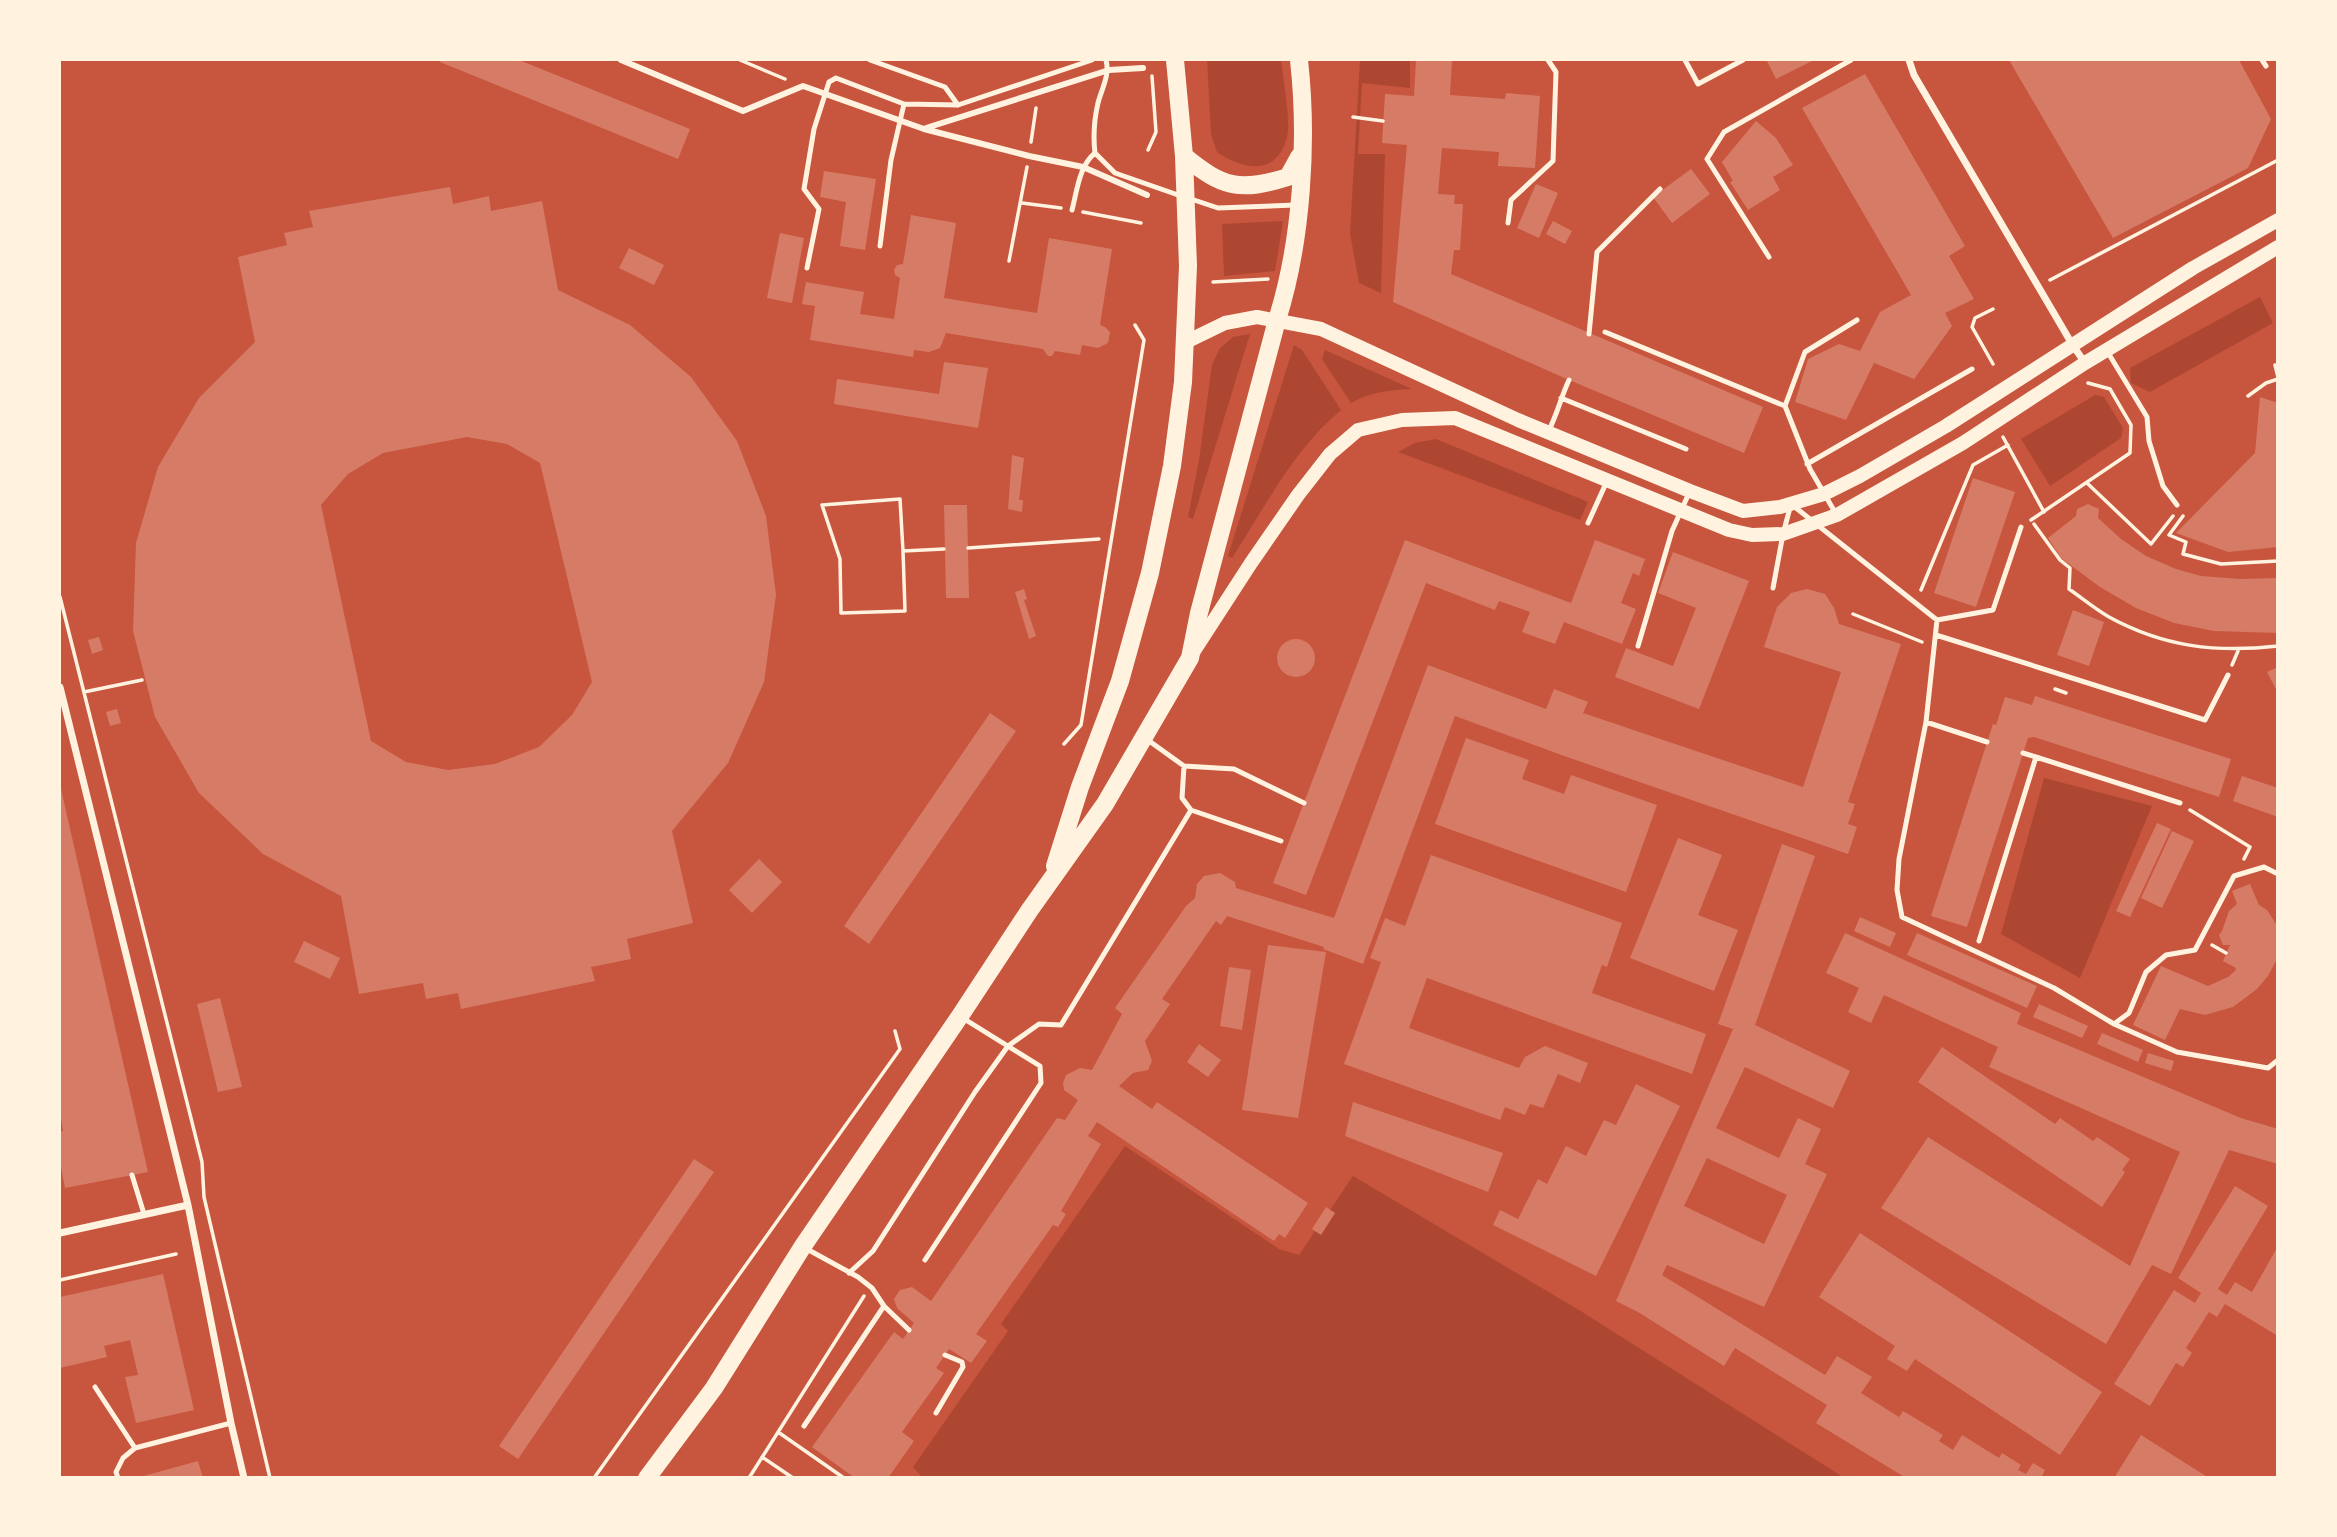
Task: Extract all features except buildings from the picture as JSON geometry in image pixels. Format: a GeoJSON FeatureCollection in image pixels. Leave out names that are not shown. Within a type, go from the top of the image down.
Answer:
{"type":"FeatureCollection","features":[{"type":"Feature","properties":{"kind":"main road"},"geometry":{"type":"LineString","coordinates":[[1050,883],[1080,787],[1120,681],[1150,573],[1172,466],[1186,342],[1188,266],[1187,198],[1175,60]]}},
{"type":"Feature","properties":{"kind":"main road"},"geometry":{"type":"LineString","coordinates":[[1189,658],[1289,281],[1299,205],[1302,117],[1299,60]]}},
{"type":"Feature","properties":{"kind":"main road"},"geometry":{"type":"LineString","coordinates":[[1184,156],[1208,176],[1238,186],[1259,186],[1288,177],[1301,154]]}},
{"type":"Feature","properties":{"kind":"main road"},"geometry":{"type":"LineString","coordinates":[[1186,342],[1225,323],[1257,317],[1321,329],[1548,433],[1690,491],[1742,510],[1780,508],[1824,494],[1860,476],[1946,426],[2193,268],[2277,220]]}},
{"type":"Feature","properties":{"kind":"main road"},"geometry":{"type":"LineString","coordinates":[[647,1478],[714,1388],[803,1246],[1000,953],[1105,804],[1189,658],[1251,562],[1298,495],[1331,454],[1358,430],[1402,420],[1455,418],[1729,530],[1752,536],[1783,534],[1837,515],[1963,443],[2085,363],[2277,247]]}},
{"type":"Feature","properties":{"kind":"street"},"geometry":{"type":"LineString","coordinates":[[621,60],[743,111],[803,86],[925,129],[1083,167],[1147,195]]}},
{"type":"Feature","properties":{"kind":"street"},"geometry":{"type":"LineString","coordinates":[[1909,60],[1914,75],[2085,363]]}},
{"type":"Feature","properties":{"kind":"street"},"geometry":{"type":"LineString","coordinates":[[925,129],[1109,70],[1143,68]]}},
{"type":"Feature","properties":{"kind":"street"},"geometry":{"type":"LineString","coordinates":[[60,693],[188,1205],[244,1478]]}},
{"type":"Feature","properties":{"kind":"street"},"geometry":{"type":"LineString","coordinates":[[60,1233],[188,1205]]}},
{"type":"Feature","properties":{"kind":"lane"},"geometry":{"type":"LineString","coordinates":[[870,60],[945,87],[958,105]]}},
{"type":"Feature","properties":{"kind":"lane"},"geometry":{"type":"LineString","coordinates":[[807,268],[819,209],[804,189],[814,129],[829,82],[836,78],[904,104],[958,105],[1092,60]]}},
{"type":"Feature","properties":{"kind":"lane"},"geometry":{"type":"LineString","coordinates":[[1106,60],[1109,70],[1093,130],[1095,153],[1115,173],[1218,208],[1299,205]]}},
{"type":"Feature","properties":{"kind":"lane"},"geometry":{"type":"LineString","coordinates":[[1508,223],[1511,200],[1553,161],[1556,72],[1548,60]]}},
{"type":"Feature","properties":{"kind":"lane"},"geometry":{"type":"LineString","coordinates":[[1685,60],[1698,84],[1743,60]]}},
{"type":"Feature","properties":{"kind":"lane"},"geometry":{"type":"LineString","coordinates":[[1769,257],[1707,159],[1724,132],[1851,60]]}},
{"type":"Feature","properties":{"kind":"lane"},"geometry":{"type":"LineString","coordinates":[[880,246],[891,160],[904,104]]}},
{"type":"Feature","properties":{"kind":"lane"},"geometry":{"type":"LineString","coordinates":[[1072,210],[1083,167],[1095,153]]}},
{"type":"Feature","properties":{"kind":"lane"},"geometry":{"type":"LineString","coordinates":[[1588,334],[1597,252],[1660,189]]}},
{"type":"Feature","properties":{"kind":"lane"},"geometry":{"type":"LineString","coordinates":[[1837,515],[1807,464],[1785,406],[1805,352],[1857,320]]}},
{"type":"Feature","properties":{"kind":"lane"},"geometry":{"type":"LineString","coordinates":[[1605,332],[1785,406]]}},
{"type":"Feature","properties":{"kind":"lane"},"geometry":{"type":"LineString","coordinates":[[2107,351],[2147,417],[2149,441],[2163,486],[2177,505]]}},
{"type":"Feature","properties":{"kind":"lane"},"geometry":{"type":"LineString","coordinates":[[1807,464],[1972,369]]}},
{"type":"Feature","properties":{"kind":"lane"},"geometry":{"type":"LineString","coordinates":[[1548,433],[1569,380]]}},
{"type":"Feature","properties":{"kind":"lane"},"geometry":{"type":"LineString","coordinates":[[1561,398],[1686,449]]}},
{"type":"Feature","properties":{"kind":"lane"},"geometry":{"type":"LineString","coordinates":[[1588,523],[1607,481]]}},
{"type":"Feature","properties":{"kind":"lane"},"geometry":{"type":"LineString","coordinates":[[1638,646],[1671,531],[1690,491]]}},
{"type":"Feature","properties":{"kind":"lane"},"geometry":{"type":"LineString","coordinates":[[1773,589],[1791,504],[1937,621]]}},
{"type":"Feature","properties":{"kind":"lane"},"geometry":{"type":"LineString","coordinates":[[1937,621],[1993,610],[2021,527]]}},
{"type":"Feature","properties":{"kind":"lane"},"geometry":{"type":"LineString","coordinates":[[1937,621],[1926,722],[1899,859],[1897,890],[1902,917],[2054,988],[2114,1024],[2177,1052],[2267,1068],[2277,1060]]}},
{"type":"Feature","properties":{"kind":"lane"},"geometry":{"type":"LineString","coordinates":[[1936,635],[2205,720],[2228,676]]}},
{"type":"Feature","properties":{"kind":"lane"},"geometry":{"type":"LineString","coordinates":[[1926,722],[1987,742]]}},
{"type":"Feature","properties":{"kind":"lane"},"geometry":{"type":"LineString","coordinates":[[1143,736],[1184,766],[1234,769],[1304,803]]}},
{"type":"Feature","properties":{"kind":"lane"},"geometry":{"type":"LineString","coordinates":[[2023,753],[2180,803]]}},
{"type":"Feature","properties":{"kind":"lane"},"geometry":{"type":"LineString","coordinates":[[1979,941],[2036,757]]}},
{"type":"Feature","properties":{"kind":"lane"},"geometry":{"type":"LineString","coordinates":[[1184,766],[1182,798],[1191,810],[1281,841]]}},
{"type":"Feature","properties":{"kind":"lane"},"geometry":{"type":"LineString","coordinates":[[849,1273],[873,1251],[975,1092],[1008,1046],[1040,1024],[1061,1025],[1191,810]]}},
{"type":"Feature","properties":{"kind":"lane"},"geometry":{"type":"LineString","coordinates":[[2114,1024],[2129,1013],[2146,972],[2166,956],[2195,950],[2234,876],[2264,867],[2277,874]]}},
{"type":"Feature","properties":{"kind":"lane"},"geometry":{"type":"LineString","coordinates":[[925,1260],[1041,1083],[1040,1066],[960,1016]]}},
{"type":"Feature","properties":{"kind":"lane"},"geometry":{"type":"LineString","coordinates":[[132,1175],[144,1214]]}},
{"type":"Feature","properties":{"kind":"lane"},"geometry":{"type":"LineString","coordinates":[[803,1246],[872,1288],[884,1306],[909,1330]]}},
{"type":"Feature","properties":{"kind":"lane"},"geometry":{"type":"LineString","coordinates":[[804,1426],[884,1306]]}},
{"type":"Feature","properties":{"kind":"lane"},"geometry":{"type":"LineString","coordinates":[[936,1413],[963,1367],[962,1362],[945,1355]]}},
{"type":"Feature","properties":{"kind":"lane"},"geometry":{"type":"LineString","coordinates":[[95,1387],[135,1448]]}},
{"type":"Feature","properties":{"kind":"lane"},"geometry":{"type":"LineString","coordinates":[[118,1478],[116,1472],[123,1458],[135,1448],[231,1423]]}},
{"type":"Feature","properties":{"kind":"path"},"geometry":{"type":"LineString","coordinates":[[740,60],[803,86]]}},
{"type":"Feature","properties":{"kind":"path"},"geometry":{"type":"LineString","coordinates":[[1148,150],[1156,132],[1152,71]]}},
{"type":"Feature","properties":{"kind":"path"},"geometry":{"type":"LineString","coordinates":[[1009,261],[1039,92]]}},
{"type":"Feature","properties":{"kind":"path"},"geometry":{"type":"LineString","coordinates":[[1353,117],[1383,121]]}},
{"type":"Feature","properties":{"kind":"path"},"geometry":{"type":"LineString","coordinates":[[2037,286],[2277,160]]}},
{"type":"Feature","properties":{"kind":"path"},"geometry":{"type":"LineString","coordinates":[[1213,282],[1268,279]]}},
{"type":"Feature","properties":{"kind":"path"},"geometry":{"type":"LineString","coordinates":[[1993,309],[1975,318],[1972,327],[1993,364]]}},
{"type":"Feature","properties":{"kind":"path"},"geometry":{"type":"LineString","coordinates":[[1064,744],[1081,725],[1144,340],[1135,325]]}},
{"type":"Feature","properties":{"kind":"path"},"geometry":{"type":"LineString","coordinates":[[2248,396],[2277,378],[2275,365]]}},
{"type":"Feature","properties":{"kind":"path"},"geometry":{"type":"LineString","coordinates":[[2021,527],[2130,453],[2131,425],[2110,389],[2088,383]]}},
{"type":"Feature","properties":{"kind":"path"},"geometry":{"type":"LineString","coordinates":[[2003,437],[2044,512]]}},
{"type":"Feature","properties":{"kind":"path"},"geometry":{"type":"LineString","coordinates":[[1916,603],[1973,465],[2008,445]]}},
{"type":"Feature","properties":{"kind":"path"},"geometry":{"type":"LineString","coordinates":[[2087,483],[2151,544],[2177,511],[2184,517],[2169,535],[2186,542],[2183,554],[2221,564],[2277,561]]}},
{"type":"Feature","properties":{"kind":"path"},"geometry":{"type":"LineString","coordinates":[[901,499],[903,551],[905,611],[841,613],[839,559],[822,505],[901,499]]}},
{"type":"Feature","properties":{"kind":"path"},"geometry":{"type":"LineString","coordinates":[[2031,520],[2060,560],[2070,568],[2069,589],[2107,616],[2150,636],[2196,648],[2238,650],[2277,646]]}},
{"type":"Feature","properties":{"kind":"path"},"geometry":{"type":"LineString","coordinates":[[968,548],[1099,539]]}},
{"type":"Feature","properties":{"kind":"path"},"geometry":{"type":"LineString","coordinates":[[903,551],[944,549]]}},
{"type":"Feature","properties":{"kind":"path"},"geometry":{"type":"LineString","coordinates":[[60,597],[202,1162],[204,1197],[270,1478]]}},
{"type":"Feature","properties":{"kind":"path"},"geometry":{"type":"LineString","coordinates":[[1853,614],[1935,647]]}},
{"type":"Feature","properties":{"kind":"path"},"geometry":{"type":"LineString","coordinates":[[84,692],[142,680]]}},
{"type":"Feature","properties":{"kind":"path"},"geometry":{"type":"LineString","coordinates":[[2180,803],[2250,847],[2234,876]]}},
{"type":"Feature","properties":{"kind":"path"},"geometry":{"type":"LineString","coordinates":[[2219,949],[2226,953]]}},
{"type":"Feature","properties":{"kind":"path"},"geometry":{"type":"LineString","coordinates":[[594,1478],[900,1049],[895,1031]]}},
{"type":"Feature","properties":{"kind":"path"},"geometry":{"type":"LineString","coordinates":[[60,1280],[176,1254]]}},
{"type":"Feature","properties":{"kind":"path"},"geometry":{"type":"LineString","coordinates":[[757,1478],[750,1475],[867,1292],[860,1288]]}},
{"type":"Feature","properties":{"kind":"path"},"geometry":{"type":"LineString","coordinates":[[778,1432],[844,1478]]}},
{"type":"Feature","properties":{"kind":"path"},"geometry":{"type":"LineString","coordinates":[[762,1457],[793,1478]]}},
{"type":"Feature","properties":{"kind":"shaded area"},"geometry":{"type":"Polygon","coordinates":[[[1207,60],[1281,60],[1288,130],[1282,150],[1276,159],[1267,164],[1248,166],[1217,152],[1211,134],[1207,60]]]}},
{"type":"Feature","properties":{"kind":"shaded area"},"geometry":{"type":"Polygon","coordinates":[[[1360,60],[1410,60],[1410,88],[1362,83],[1358,154],[1385,154],[1381,293],[1359,283],[1350,233],[1360,60]]]}},
{"type":"Feature","properties":{"kind":"shaded area"},"geometry":{"type":"Polygon","coordinates":[[[1283,221],[1275,271],[1224,276],[1222,224],[1283,221]]]}},
{"type":"Feature","properties":{"kind":"shaded area"},"geometry":{"type":"Polygon","coordinates":[[[2260,297],[2273,323],[2150,392],[2131,383],[2130,368],[2260,297]]]}},
{"type":"Feature","properties":{"kind":"shaded area"},"geometry":{"type":"Polygon","coordinates":[[[1250,334],[1193,519],[1188,517],[1212,365],[1220,348],[1233,337],[1250,334]]]}},
{"type":"Feature","properties":{"kind":"shaded area"},"geometry":{"type":"Polygon","coordinates":[[[1294,345],[1302,350],[1341,410],[1324,425],[1295,461],[1232,558],[1228,556],[1294,345]]]}},
{"type":"Feature","properties":{"kind":"shaded area"},"geometry":{"type":"Polygon","coordinates":[[[1325,350],[1412,389],[1380,392],[1351,403],[1322,359],[1325,350]]]}},
{"type":"Feature","properties":{"kind":"shaded area"},"geometry":{"type":"Polygon","coordinates":[[[2095,395],[2104,397],[2123,428],[2121,438],[2050,486],[2021,439],[2095,395]]]}},
{"type":"Feature","properties":{"kind":"shaded area"},"geometry":{"type":"Polygon","coordinates":[[[1436,439],[1588,502],[1580,520],[1398,452],[1415,443],[1436,439]]]}},
{"type":"Feature","properties":{"kind":"shaded area"},"geometry":{"type":"Polygon","coordinates":[[[2044,778],[2152,806],[2080,978],[2001,934],[2044,778]]]}},
{"type":"Feature","properties":{"kind":"shaded area"},"geometry":{"type":"Polygon","coordinates":[[[1125,1146],[1279,1249],[1299,1255],[1315,1231],[1321,1234],[1335,1213],[1330,1210],[1353,1176],[1579,1310],[1843,1477],[923,1478],[913,1467],[1008,1331],[1001,1324],[1125,1146]]]}}]}
